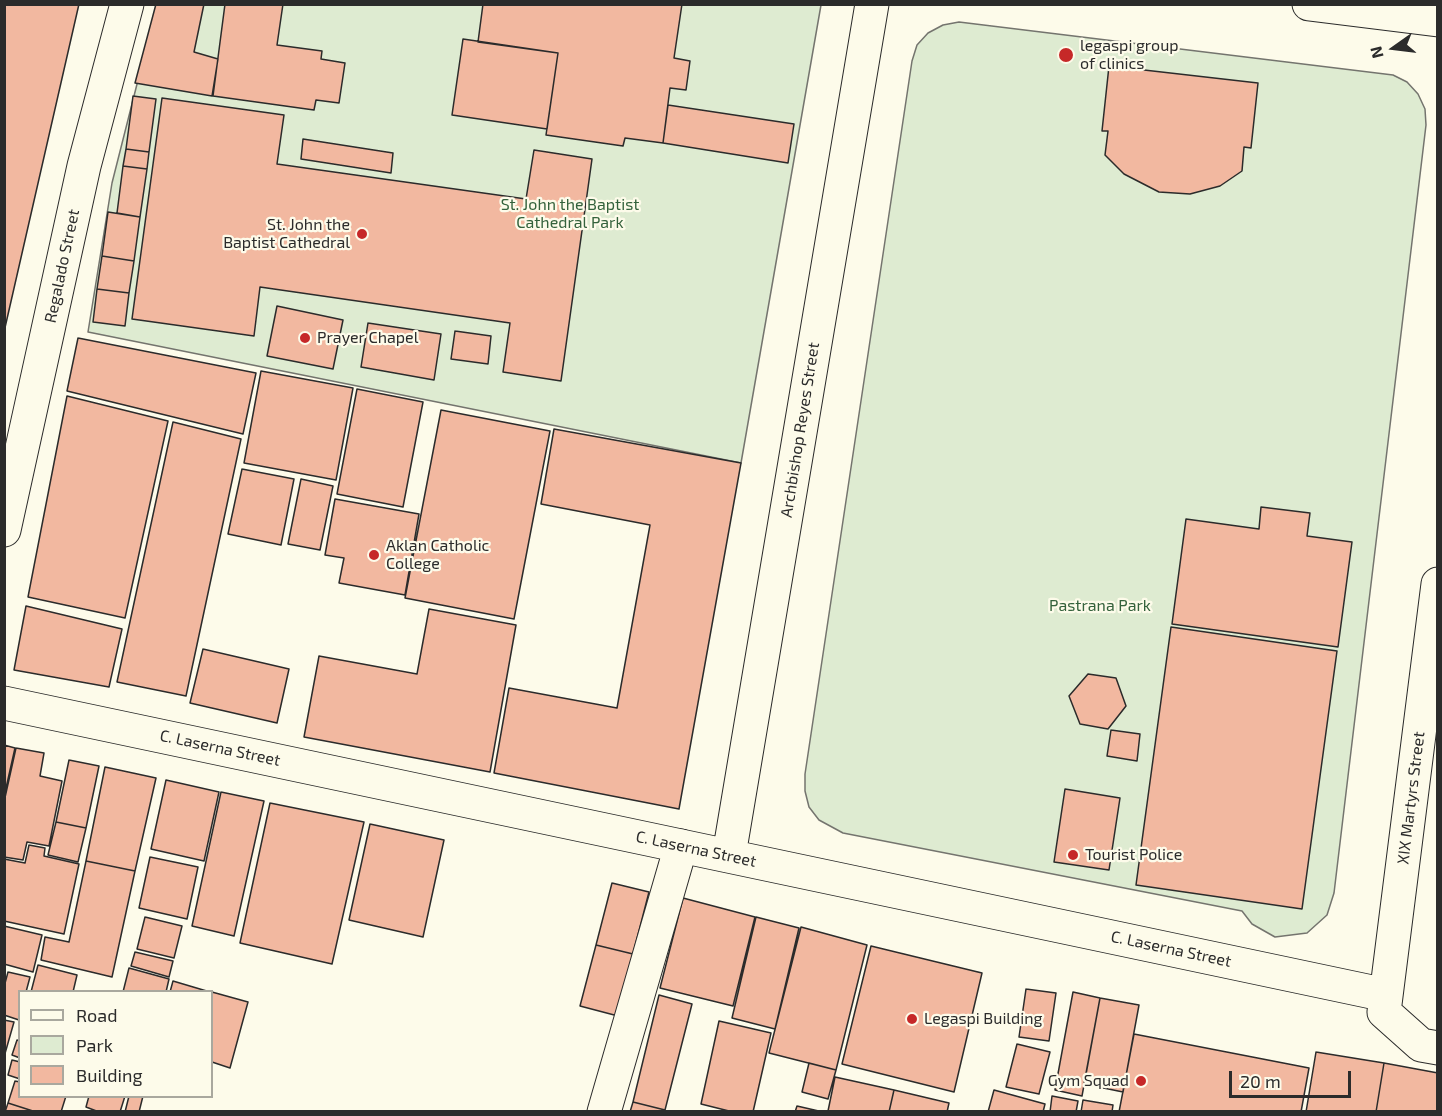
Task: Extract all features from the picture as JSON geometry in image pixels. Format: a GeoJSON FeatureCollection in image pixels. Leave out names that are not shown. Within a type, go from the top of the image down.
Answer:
{"type":"FeatureCollection","features":[{"type":"Feature","properties":{"kind":"street","name":"Regalado Street"},"geometry":{"type":"LineString","coordinates":[[4,530],[84,166],[127,4]]}},
{"type":"Feature","properties":{"kind":"street","name":"Archbishop Reyes Street"},"geometry":{"type":"LineString","coordinates":[[729,855],[872,4]]}},
{"type":"Feature","properties":{"kind":"street"},"geometry":{"type":"LineString","coordinates":[[1309,4],[1437,20]]}},
{"type":"Feature","properties":{"kind":"street","name":"XIX Martyrs Street"},"geometry":{"type":"LineString","coordinates":[[1385,1003],[1437,584]]}},
{"type":"Feature","properties":{"kind":"street","name":"C. Laserna Street"},"geometry":{"type":"LineString","coordinates":[[4,703],[729,855],[1385,1003],[1421,1045],[1437,1048]]}},
{"type":"Feature","properties":{"kind":"street"},"geometry":{"type":"LineString","coordinates":[[604,1112],[681,846]]}},
{"type":"Feature","properties":{"kind":"green space","name":"St. John the Baptist Cathedral Park"},"geometry":{"type":"Polygon","coordinates":[[[157,5],[821,5],[741,463],[88,332],[112,183],[157,5]]]}},
{"type":"Feature","properties":{"kind":"green space","name":"Pastrana Park"},"geometry":{"type":"Polygon","coordinates":[[[959,22],[1393,75],[1407,82],[1418,94],[1425,109],[1426,125],[1334,893],[1327,915],[1307,933],[1275,937],[1252,924],[1242,911],[843,833],[819,820],[809,807],[805,791],[805,774],[912,61],[917,45],[928,33],[943,25],[959,22]]]}},
{"type":"Feature","properties":{"kind":"building"},"geometry":{"type":"Polygon","coordinates":[[[4,4],[79,4],[4,332],[4,4]]]}},
{"type":"Feature","properties":{"kind":"building"},"geometry":{"type":"Polygon","coordinates":[[[156,4],[204,4],[194,52],[218,59],[212,96],[135,83],[156,4]]]}},
{"type":"Feature","properties":{"kind":"building"},"geometry":{"type":"Polygon","coordinates":[[[225,4],[283,4],[277,45],[322,51],[321,59],[345,63],[339,103],[316,100],[314,110],[213,96],[225,4]]]}},
{"type":"Feature","properties":{"kind":"building"},"geometry":{"type":"Polygon","coordinates":[[[483,4],[682,4],[674,58],[690,61],[686,90],[670,88],[663,143],[625,138],[623,146],[546,135],[558,53],[478,42],[483,4]]]}},
{"type":"Feature","properties":{"kind":"building"},"geometry":{"type":"Polygon","coordinates":[[[463,39],[558,53],[547,129],[452,115],[463,39]]]}},
{"type":"Feature","properties":{"kind":"building"},"geometry":{"type":"Polygon","coordinates":[[[1109,66],[1258,83],[1251,148],[1244,147],[1242,171],[1220,186],[1190,194],[1159,192],[1124,174],[1105,155],[1108,131],[1102,131],[1109,66]]]}},
{"type":"Feature","properties":{"kind":"building"},"geometry":{"type":"Polygon","coordinates":[[[133,96],[156,99],[149,152],[126,149],[133,96]]]}},
{"type":"Feature","properties":{"kind":"building","name":"St. John the Baptist Cathedral"},"geometry":{"type":"Polygon","coordinates":[[[162,98],[284,115],[277,164],[526,199],[534,150],[592,159],[561,381],[503,372],[510,323],[260,287],[254,336],[132,319],[162,98]]]}},
{"type":"Feature","properties":{"kind":"building"},"geometry":{"type":"Polygon","coordinates":[[[668,105],[794,124],[788,163],[663,143],[668,105]]]}},
{"type":"Feature","properties":{"kind":"building"},"geometry":{"type":"Polygon","coordinates":[[[303,139],[393,153],[391,173],[301,159],[303,139]]]}},
{"type":"Feature","properties":{"kind":"building"},"geometry":{"type":"Polygon","coordinates":[[[126,149],[149,152],[147,169],[123,166],[126,149]]]}},
{"type":"Feature","properties":{"kind":"building"},"geometry":{"type":"Polygon","coordinates":[[[123,166],[147,169],[140,217],[117,213],[123,166]]]}},
{"type":"Feature","properties":{"kind":"building"},"geometry":{"type":"Polygon","coordinates":[[[108,212],[140,217],[134,261],[102,256],[108,212]]]}},
{"type":"Feature","properties":{"kind":"building"},"geometry":{"type":"Polygon","coordinates":[[[102,256],[134,261],[129,293],[97,289],[102,256]]]}},
{"type":"Feature","properties":{"kind":"building"},"geometry":{"type":"Polygon","coordinates":[[[97,289],[129,293],[125,326],[93,322],[97,289]]]}},
{"type":"Feature","properties":{"kind":"building","name":"Prayer Chapel"},"geometry":{"type":"Polygon","coordinates":[[[277,306],[343,320],[333,369],[267,356],[277,306]]]}},
{"type":"Feature","properties":{"kind":"building"},"geometry":{"type":"Polygon","coordinates":[[[368,323],[441,334],[434,380],[361,367],[368,323]]]}},
{"type":"Feature","properties":{"kind":"building"},"geometry":{"type":"Polygon","coordinates":[[[455,331],[491,336],[488,364],[451,359],[455,331]]]}},
{"type":"Feature","properties":{"kind":"building"},"geometry":{"type":"Polygon","coordinates":[[[78,338],[256,373],[243,434],[67,391],[78,338]]]}},
{"type":"Feature","properties":{"kind":"building"},"geometry":{"type":"Polygon","coordinates":[[[261,371],[353,388],[336,480],[244,463],[261,371]]]}},
{"type":"Feature","properties":{"kind":"building"},"geometry":{"type":"Polygon","coordinates":[[[357,389],[423,402],[403,507],[337,494],[357,389]]]}},
{"type":"Feature","properties":{"kind":"building"},"geometry":{"type":"Polygon","coordinates":[[[67,396],[168,421],[125,618],[28,597],[67,396]]]}},
{"type":"Feature","properties":{"kind":"building"},"geometry":{"type":"Polygon","coordinates":[[[441,410],[550,431],[514,619],[405,598],[441,410]]]}},
{"type":"Feature","properties":{"kind":"building"},"geometry":{"type":"Polygon","coordinates":[[[173,422],[241,439],[186,696],[117,682],[173,422]]]}},
{"type":"Feature","properties":{"kind":"building"},"geometry":{"type":"Polygon","coordinates":[[[554,429],[741,463],[679,809],[494,773],[509,688],[617,708],[650,525],[541,504],[554,429]]]}},
{"type":"Feature","properties":{"kind":"building"},"geometry":{"type":"Polygon","coordinates":[[[242,469],[294,479],[281,545],[228,534],[242,469]]]}},
{"type":"Feature","properties":{"kind":"building"},"geometry":{"type":"Polygon","coordinates":[[[301,479],[333,486],[320,550],[288,544],[301,479]]]}},
{"type":"Feature","properties":{"kind":"building"},"geometry":{"type":"Polygon","coordinates":[[[335,499],[419,514],[405,595],[339,583],[344,558],[325,555],[335,499]]]}},
{"type":"Feature","properties":{"kind":"building"},"geometry":{"type":"Polygon","coordinates":[[[1261,507],[1310,513],[1307,536],[1352,542],[1338,647],[1172,624],[1186,519],[1259,529],[1261,507]]]}},
{"type":"Feature","properties":{"kind":"building"},"geometry":{"type":"Polygon","coordinates":[[[26,606],[122,629],[109,687],[14,670],[26,606]]]}},
{"type":"Feature","properties":{"kind":"building"},"geometry":{"type":"Polygon","coordinates":[[[429,609],[516,625],[490,772],[304,737],[319,656],[417,674],[429,609]]]}},
{"type":"Feature","properties":{"kind":"building"},"geometry":{"type":"Polygon","coordinates":[[[1171,627],[1337,651],[1302,909],[1136,885],[1171,627]]]}},
{"type":"Feature","properties":{"kind":"building"},"geometry":{"type":"Polygon","coordinates":[[[203,649],[289,669],[277,723],[190,703],[203,649]]]}},
{"type":"Feature","properties":{"kind":"building"},"geometry":{"type":"Polygon","coordinates":[[[1088,674],[1116,678],[1126,706],[1108,729],[1080,724],[1069,696],[1088,674]]]}},
{"type":"Feature","properties":{"kind":"building"},"geometry":{"type":"Polygon","coordinates":[[[1111,730],[1140,734],[1137,761],[1107,756],[1111,730]]]}},
{"type":"Feature","properties":{"kind":"building"},"geometry":{"type":"Polygon","coordinates":[[[4,745],[15,748],[4,797],[4,745]]]}},
{"type":"Feature","properties":{"kind":"building"},"geometry":{"type":"Polygon","coordinates":[[[16,748],[44,753],[40,776],[62,781],[49,846],[27,842],[23,860],[4,857],[4,802],[16,748]]]}},
{"type":"Feature","properties":{"kind":"building"},"geometry":{"type":"Polygon","coordinates":[[[69,760],[99,766],[86,828],[56,822],[69,760]]]}},
{"type":"Feature","properties":{"kind":"building"},"geometry":{"type":"Polygon","coordinates":[[[105,767],[156,778],[135,871],[86,861],[105,767]]]}},
{"type":"Feature","properties":{"kind":"building"},"geometry":{"type":"Polygon","coordinates":[[[166,780],[219,792],[204,861],[151,849],[166,780]]]}},
{"type":"Feature","properties":{"kind":"building"},"geometry":{"type":"Polygon","coordinates":[[[1065,789],[1120,798],[1109,870],[1054,862],[1065,789]]]}},
{"type":"Feature","properties":{"kind":"building"},"geometry":{"type":"Polygon","coordinates":[[[221,792],[264,801],[234,936],[192,926],[221,792]]]}},
{"type":"Feature","properties":{"kind":"building"},"geometry":{"type":"Polygon","coordinates":[[[270,803],[364,822],[332,964],[240,943],[270,803]]]}},
{"type":"Feature","properties":{"kind":"building"},"geometry":{"type":"Polygon","coordinates":[[[56,822],[86,828],[78,862],[48,855],[56,822]]]}},
{"type":"Feature","properties":{"kind":"building"},"geometry":{"type":"Polygon","coordinates":[[[370,824],[444,840],[423,937],[349,920],[370,824]]]}},
{"type":"Feature","properties":{"kind":"building"},"geometry":{"type":"Polygon","coordinates":[[[29,845],[45,848],[44,856],[79,864],[64,934],[4,921],[4,859],[25,863],[29,845]]]}},
{"type":"Feature","properties":{"kind":"building"},"geometry":{"type":"Polygon","coordinates":[[[150,857],[198,867],[187,919],[139,908],[150,857]]]}},
{"type":"Feature","properties":{"kind":"building"},"geometry":{"type":"Polygon","coordinates":[[[86,861],[135,871],[112,977],[41,960],[45,937],[69,942],[86,861]]]}},
{"type":"Feature","properties":{"kind":"building"},"geometry":{"type":"Polygon","coordinates":[[[612,883],[649,892],[633,954],[596,945],[612,883]]]}},
{"type":"Feature","properties":{"kind":"building"},"geometry":{"type":"Polygon","coordinates":[[[683,898],[755,917],[733,1006],[660,988],[683,898]]]}},
{"type":"Feature","properties":{"kind":"building"},"geometry":{"type":"Polygon","coordinates":[[[145,917],[182,926],[174,958],[137,949],[145,917]]]}},
{"type":"Feature","properties":{"kind":"building"},"geometry":{"type":"Polygon","coordinates":[[[756,917],[799,928],[775,1029],[732,1018],[756,917]]]}},
{"type":"Feature","properties":{"kind":"building"},"geometry":{"type":"Polygon","coordinates":[[[4,926],[42,935],[33,972],[4,964],[4,926]]]}},
{"type":"Feature","properties":{"kind":"building"},"geometry":{"type":"Polygon","coordinates":[[[801,927],[867,945],[836,1070],[769,1053],[801,927]]]}},
{"type":"Feature","properties":{"kind":"building"},"geometry":{"type":"Polygon","coordinates":[[[596,945],[633,954],[618,1016],[580,1006],[596,945]]]}},
{"type":"Feature","properties":{"kind":"building","name":"Legaspi Building"},"geometry":{"type":"Polygon","coordinates":[[[871,946],[982,973],[954,1092],[842,1064],[871,946]]]}},
{"type":"Feature","properties":{"kind":"building"},"geometry":{"type":"Polygon","coordinates":[[[135,952],[173,961],[169,977],[131,966],[135,952]]]}},
{"type":"Feature","properties":{"kind":"building"},"geometry":{"type":"Polygon","coordinates":[[[38,965],[77,975],[73,990],[32,990],[38,965]]]}},
{"type":"Feature","properties":{"kind":"building"},"geometry":{"type":"Polygon","coordinates":[[[129,968],[169,979],[166,990],[124,990],[129,968]]]}},
{"type":"Feature","properties":{"kind":"building"},"geometry":{"type":"Polygon","coordinates":[[[8,972],[30,977],[27,990],[18,990],[18,1020],[4,1015],[4,987],[8,972]]]}},
{"type":"Feature","properties":{"kind":"building"},"geometry":{"type":"Polygon","coordinates":[[[173,981],[203,990],[171,990],[173,981]]]}},
{"type":"Feature","properties":{"kind":"building"},"geometry":{"type":"Polygon","coordinates":[[[1026,989],[1056,993],[1049,1041],[1019,1037],[1026,989]]]}},
{"type":"Feature","properties":{"kind":"building"},"geometry":{"type":"Polygon","coordinates":[[[213,992],[248,1002],[230,1068],[213,1062],[213,992]]]}},
{"type":"Feature","properties":{"kind":"building"},"geometry":{"type":"Polygon","coordinates":[[[1073,992],[1100,998],[1082,1096],[1055,1090],[1073,992]]]}},
{"type":"Feature","properties":{"kind":"building"},"geometry":{"type":"Polygon","coordinates":[[[659,995],[692,1004],[665,1110],[633,1102],[659,995]]]}},
{"type":"Feature","properties":{"kind":"building"},"geometry":{"type":"Polygon","coordinates":[[[1100,998],[1139,1005],[1123,1092],[1084,1084],[1100,998]]]}},
{"type":"Feature","properties":{"kind":"building"},"geometry":{"type":"Polygon","coordinates":[[[4,1020],[14,1022],[4,1057],[4,1020]]]}},
{"type":"Feature","properties":{"kind":"building"},"geometry":{"type":"Polygon","coordinates":[[[719,1021],[771,1033],[753,1112],[733,1112],[701,1104],[719,1021]]]}},
{"type":"Feature","properties":{"kind":"building"},"geometry":{"type":"Polygon","coordinates":[[[1134,1034],[1309,1068],[1301,1112],[1119,1112],[1134,1034]]]}},
{"type":"Feature","properties":{"kind":"building"},"geometry":{"type":"Polygon","coordinates":[[[17,1040],[18,1040],[18,1057],[12,1055],[17,1040]]]}},
{"type":"Feature","properties":{"kind":"building"},"geometry":{"type":"Polygon","coordinates":[[[1017,1044],[1050,1052],[1039,1094],[1006,1087],[1017,1044]]]}},
{"type":"Feature","properties":{"kind":"building"},"geometry":{"type":"Polygon","coordinates":[[[1316,1052],[1384,1063],[1376,1112],[1306,1112],[1316,1052]]]}},
{"type":"Feature","properties":{"kind":"building"},"geometry":{"type":"Polygon","coordinates":[[[12,1060],[18,1062],[18,1078],[8,1075],[12,1060]]]}},
{"type":"Feature","properties":{"kind":"building"},"geometry":{"type":"Polygon","coordinates":[[[809,1063],[836,1070],[828,1099],[802,1092],[809,1063]]]}},
{"type":"Feature","properties":{"kind":"building"},"geometry":{"type":"Polygon","coordinates":[[[1384,1063],[1438,1073],[1438,1112],[1376,1112],[1384,1063]]]}},
{"type":"Feature","properties":{"kind":"building"},"geometry":{"type":"Polygon","coordinates":[[[835,1077],[894,1090],[889,1112],[828,1111],[835,1077]]]}},
{"type":"Feature","properties":{"kind":"building"},"geometry":{"type":"Polygon","coordinates":[[[15,1081],[18,1082],[18,1098],[65,1098],[61,1112],[36,1112],[8,1103],[15,1081]]]}},
{"type":"Feature","properties":{"kind":"building"},"geometry":{"type":"Polygon","coordinates":[[[894,1090],[949,1103],[947,1112],[889,1112],[894,1090]]]}},
{"type":"Feature","properties":{"kind":"building"},"geometry":{"type":"Polygon","coordinates":[[[994,1090],[1045,1104],[1043,1112],[988,1112],[994,1090]]]}},
{"type":"Feature","properties":{"kind":"building"},"geometry":{"type":"Polygon","coordinates":[[[1052,1096],[1078,1101],[1076,1112],[1050,1112],[1052,1096]]]}},
{"type":"Feature","properties":{"kind":"building"},"geometry":{"type":"Polygon","coordinates":[[[88,1098],[124,1098],[120,1112],[99,1112],[86,1107],[88,1098]]]}},
{"type":"Feature","properties":{"kind":"building"},"geometry":{"type":"Polygon","coordinates":[[[128,1098],[142,1098],[139,1112],[125,1112],[128,1098]]]}},
{"type":"Feature","properties":{"kind":"building"},"geometry":{"type":"Polygon","coordinates":[[[1083,1100],[1113,1105],[1112,1112],[1081,1112],[1083,1100]]]}},
{"type":"Feature","properties":{"kind":"building"},"geometry":{"type":"Polygon","coordinates":[[[633,1102],[665,1110],[665,1112],[630,1112],[633,1102]]]}},
{"type":"Feature","properties":{"kind":"building"},"geometry":{"type":"Polygon","coordinates":[[[8,1103],[36,1112],[5,1112],[8,1103]]]}},
{"type":"Feature","properties":{"kind":"building"},"geometry":{"type":"Polygon","coordinates":[[[797,1106],[823,1112],[795,1112],[797,1106]]]}},
{"type":"Feature","properties":{"kind":"place","name":"legaspi group of clinics"},"geometry":{"type":"Point","coordinates":[1066,55]}},
{"type":"Feature","properties":{"kind":"place","name":"St. John the Baptist Cathedral"},"geometry":{"type":"Point","coordinates":[362,234]}},
{"type":"Feature","properties":{"kind":"place","name":"Prayer Chapel"},"geometry":{"type":"Point","coordinates":[305,338]}},
{"type":"Feature","properties":{"kind":"place","name":"Aklan Catholic College"},"geometry":{"type":"Point","coordinates":[374,555]}},
{"type":"Feature","properties":{"kind":"place","name":"Tourist Police"},"geometry":{"type":"Point","coordinates":[1073,855]}},
{"type":"Feature","properties":{"kind":"place","name":"Legaspi Building"},"geometry":{"type":"Point","coordinates":[912,1019]}},
{"type":"Feature","properties":{"kind":"place","name":"Gym Squad"},"geometry":{"type":"Point","coordinates":[1141,1081]}}]}
